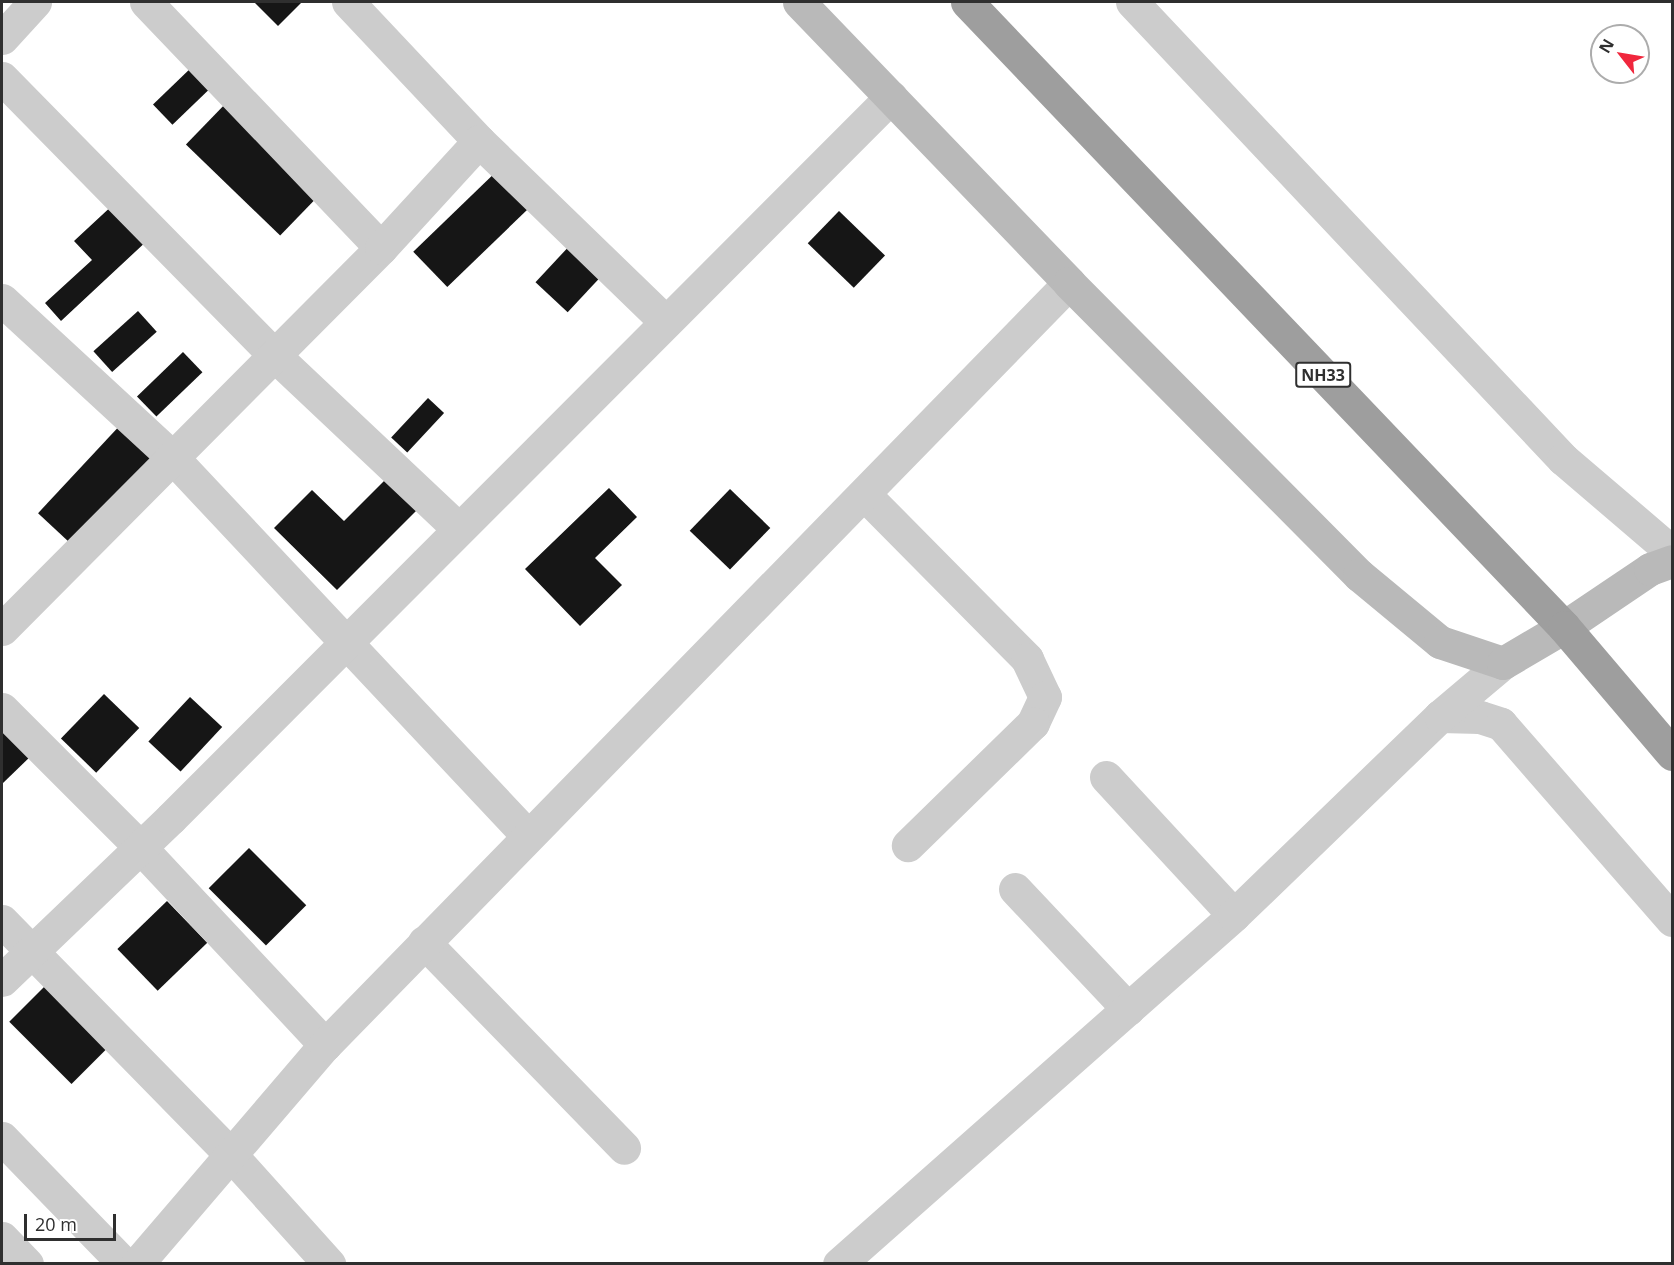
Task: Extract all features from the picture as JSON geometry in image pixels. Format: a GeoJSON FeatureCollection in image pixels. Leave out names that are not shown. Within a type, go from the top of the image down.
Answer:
{"type":"FeatureCollection","features":[{"type":"Feature","properties":{"kind":"highway","name":"NH33"},"geometry":{"type":"LineString","coordinates":[[967,2],[1564,627],[1672,754]]}},
{"type":"Feature","properties":{"kind":"main road"},"geometry":{"type":"LineString","coordinates":[[799,2],[1069,283],[1359,575],[1440,642],[1503,663],[1564,627],[1650,569],[1672,561]]}},
{"type":"Feature","properties":{"kind":"street"},"geometry":{"type":"LineString","coordinates":[[2,38],[35,2]]}},
{"type":"Feature","properties":{"kind":"street"},"geometry":{"type":"LineString","coordinates":[[146,2],[381,248]]}},
{"type":"Feature","properties":{"kind":"street"},"geometry":{"type":"LineString","coordinates":[[350,2],[479,141],[666,322]]}},
{"type":"Feature","properties":{"kind":"street"},"geometry":{"type":"LineString","coordinates":[[1132,2],[1563,459],[1672,552]]}},
{"type":"Feature","properties":{"kind":"street"},"geometry":{"type":"LineString","coordinates":[[2,78],[273,354],[459,529]]}},
{"type":"Feature","properties":{"kind":"street"},"geometry":{"type":"LineString","coordinates":[[2,980],[140,847],[891,98]]}},
{"type":"Feature","properties":{"kind":"street"},"geometry":{"type":"LineString","coordinates":[[2,629],[273,354],[381,248],[479,141]]}},
{"type":"Feature","properties":{"kind":"street"},"geometry":{"type":"LineString","coordinates":[[137,1263],[325,1045],[527,835],[1069,283]]}},
{"type":"Feature","properties":{"kind":"street"},"geometry":{"type":"LineString","coordinates":[[2,300],[172,457],[527,835]]}},
{"type":"Feature","properties":{"kind":"street"},"geometry":{"type":"LineString","coordinates":[[864,494],[1027,659],[1044,697],[1034,723],[908,845]]}},
{"type":"Feature","properties":{"kind":"street"},"geometry":{"type":"LineString","coordinates":[[839,1263],[1234,915],[1440,716],[1503,663]]}},
{"type":"Feature","properties":{"kind":"street"},"geometry":{"type":"LineString","coordinates":[[2,709],[140,847],[325,1045]]}},
{"type":"Feature","properties":{"kind":"street"},"geometry":{"type":"LineString","coordinates":[[1440,716],[1480,717],[1501,724],[1672,920]]}},
{"type":"Feature","properties":{"kind":"street"},"geometry":{"type":"LineString","coordinates":[[1106,777],[1234,915]]}},
{"type":"Feature","properties":{"kind":"street"},"geometry":{"type":"LineString","coordinates":[[1015,889],[1128,1009]]}},
{"type":"Feature","properties":{"kind":"street"},"geometry":{"type":"LineString","coordinates":[[2,921],[231,1155],[329,1263]]}},
{"type":"Feature","properties":{"kind":"street"},"geometry":{"type":"LineString","coordinates":[[424,942],[624,1148]]}},
{"type":"Feature","properties":{"kind":"street"},"geometry":{"type":"LineString","coordinates":[[2,1138],[124,1263]]}},
{"type":"Feature","properties":{"kind":"street"},"geometry":{"type":"LineString","coordinates":[[2,1238],[27,1263]]}},
{"type":"Feature","properties":{"kind":"building"},"geometry":{"type":"Polygon","coordinates":[[[254,2],[302,2],[278,26],[254,2]]]}},
{"type":"Feature","properties":{"kind":"building"},"geometry":{"type":"Polygon","coordinates":[[[194,65],[213,85],[172,125],[153,105],[194,65]]]}},
{"type":"Feature","properties":{"kind":"building"},"geometry":{"type":"Polygon","coordinates":[[[229,100],[323,191],[280,236],[186,145],[229,100]]]}},
{"type":"Feature","properties":{"kind":"building"},"geometry":{"type":"Polygon","coordinates":[[[501,167],[535,202],[447,287],[413,252],[501,167]]]}},
{"type":"Feature","properties":{"kind":"building"},"geometry":{"type":"Polygon","coordinates":[[[116,202],[150,238],[61,321],[45,303],[92,260],[74,241],[116,202]]]}},
{"type":"Feature","properties":{"kind":"building"},"geometry":{"type":"Polygon","coordinates":[[[839,211],[885,255],[854,288],[808,243],[839,211]]]}},
{"type":"Feature","properties":{"kind":"building"},"geometry":{"type":"Polygon","coordinates":[[[573,242],[605,272],[568,312],[535,282],[573,242]]]}},
{"type":"Feature","properties":{"kind":"building"},"geometry":{"type":"Polygon","coordinates":[[[138,311],[157,332],[112,372],[93,351],[138,311]]]}},
{"type":"Feature","properties":{"kind":"building"},"geometry":{"type":"Polygon","coordinates":[[[183,352],[202,372],[156,417],[137,396],[183,352]]]}},
{"type":"Feature","properties":{"kind":"building"},"geometry":{"type":"Polygon","coordinates":[[[428,398],[444,413],[407,452],[391,437],[428,398]]]}},
{"type":"Feature","properties":{"kind":"building"},"geometry":{"type":"Polygon","coordinates":[[[124,421],[158,453],[72,545],[38,513],[124,421]]]}},
{"type":"Feature","properties":{"kind":"building"},"geometry":{"type":"Polygon","coordinates":[[[390,475],[421,506],[337,590],[274,528],[312,490],[344,521],[390,475]]]}},
{"type":"Feature","properties":{"kind":"building"},"geometry":{"type":"Polygon","coordinates":[[[609,488],[637,517],[595,558],[622,585],[580,626],[525,569],[609,488]]]}},
{"type":"Feature","properties":{"kind":"building"},"geometry":{"type":"Polygon","coordinates":[[[730,489],[770,528],[730,570],[690,531],[730,489]]]}},
{"type":"Feature","properties":{"kind":"building"},"geometry":{"type":"Polygon","coordinates":[[[104,694],[139,728],[96,773],[61,739],[104,694]]]}},
{"type":"Feature","properties":{"kind":"building"},"geometry":{"type":"Polygon","coordinates":[[[190,697],[222,727],[181,772],[148,742],[190,697]]]}},
{"type":"Feature","properties":{"kind":"building"},"geometry":{"type":"Polygon","coordinates":[[[2,718],[34,753],[2,784],[2,718]]]}},
{"type":"Feature","properties":{"kind":"building"},"geometry":{"type":"Polygon","coordinates":[[[249,848],[306,905],[266,946],[209,888],[249,848]]]}},
{"type":"Feature","properties":{"kind":"building"},"geometry":{"type":"Polygon","coordinates":[[[167,901],[207,943],[158,991],[117,949],[167,901]]]}},
{"type":"Feature","properties":{"kind":"building"},"geometry":{"type":"Polygon","coordinates":[[[51,980],[113,1042],[72,1084],[9,1022],[51,980]]]}}]}
